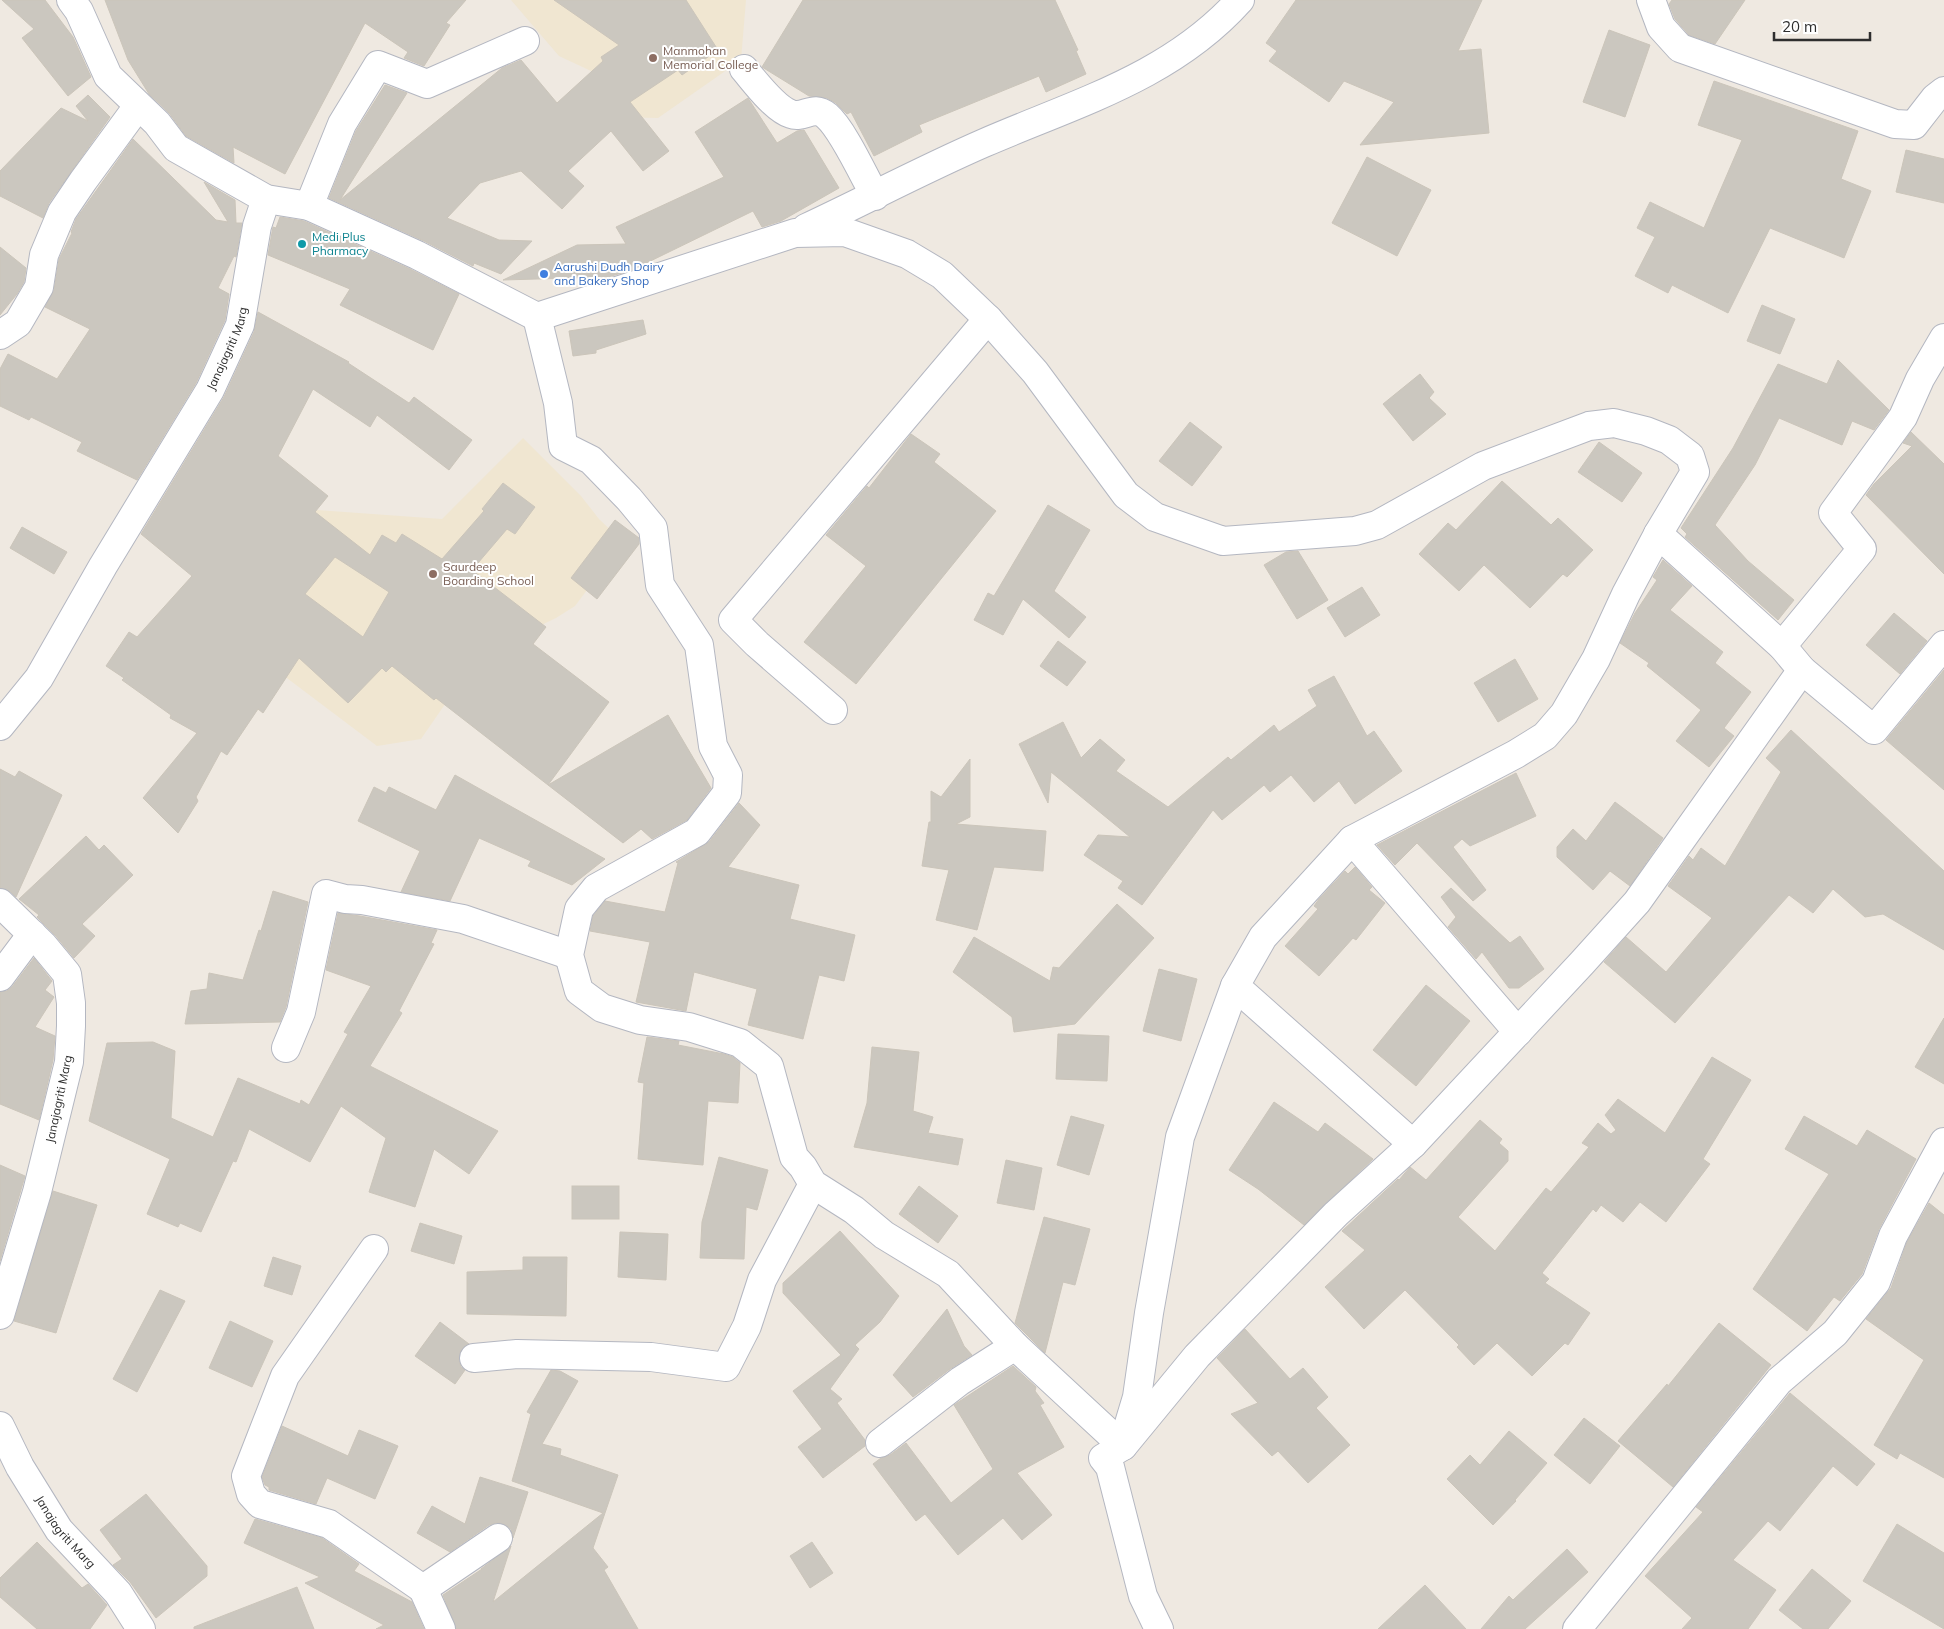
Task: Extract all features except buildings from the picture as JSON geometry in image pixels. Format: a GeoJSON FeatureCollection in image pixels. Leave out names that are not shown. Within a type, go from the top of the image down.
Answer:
{"type":"FeatureCollection","features":[{"type":"Feature","properties":{"kind":"street"},"geometry":{"type":"LineString","coordinates":[[71,0],[79,11],[108,76],[157,123],[176,148],[266,199],[309,206],[417,255],[537,317],[796,232],[982,144],[1112,91],[1145,74],[1177,54],[1207,32],[1240,0]]}},
{"type":"Feature","properties":{"kind":"street"},"geometry":{"type":"LineString","coordinates":[[1651,0],[1661,27],[1680,48],[1895,124],[1914,125],[1935,98],[1944,92]]}},
{"type":"Feature","properties":{"kind":"street"},"geometry":{"type":"LineString","coordinates":[[309,206],[342,124],[378,65],[427,84],[525,41]]}},
{"type":"Feature","properties":{"kind":"street"},"geometry":{"type":"LineString","coordinates":[[744,69],[780,108],[797,115],[808,111],[819,111],[828,116],[843,137],[875,196]]}},
{"type":"Feature","properties":{"kind":"street"},"geometry":{"type":"LineString","coordinates":[[0,335],[18,323],[39,287],[44,255],[62,212],[138,106]]}},
{"type":"Feature","properties":{"kind":"street","name":"Janajagriti Marg"},"geometry":{"type":"LineString","coordinates":[[0,726],[39,678],[103,566],[210,390],[240,325],[257,226],[266,199]]}},
{"type":"Feature","properties":{"kind":"street"},"geometry":{"type":"LineString","coordinates":[[796,232],[845,232],[907,254],[942,275],[988,319],[1036,372],[1126,494],[1155,517],[1223,541],[1356,531],[1377,525],[1483,466],[1589,426],[1614,424],[1646,431],[1669,440],[1690,456],[1695,472],[1658,534],[1626,594],[1596,659],[1564,714],[1545,736],[1516,754],[1352,840],[1264,937],[1235,986],[1180,1137],[1136,1397],[1123,1446]]}},
{"type":"Feature","properties":{"kind":"street"},"geometry":{"type":"LineString","coordinates":[[537,317],[558,403],[563,446],[591,460],[629,499],[653,528],[660,584],[699,645],[713,746],[728,775],[727,793],[697,832],[596,888],[579,909],[569,955],[579,991],[602,1008],[640,1020],[689,1028],[740,1043],[769,1066],[794,1157],[803,1167],[813,1184],[854,1210],[884,1235],[948,1274],[1015,1346],[1123,1446]]}},
{"type":"Feature","properties":{"kind":"street"},"geometry":{"type":"LineString","coordinates":[[833,710],[757,644],[733,620],[988,319]]}},
{"type":"Feature","properties":{"kind":"street"},"geometry":{"type":"LineString","coordinates":[[1782,646],[1862,549],[1832,513],[1903,417],[1920,379],[1944,338]]}},
{"type":"Feature","properties":{"kind":"street"},"geometry":{"type":"LineString","coordinates":[[1658,534],[1782,646],[1802,670],[1874,730],[1944,645]]}},
{"type":"Feature","properties":{"kind":"street"},"geometry":{"type":"LineString","coordinates":[[1159,1629],[1143,1596],[1110,1467],[1102,1458],[1123,1446],[1198,1356],[1336,1214],[1413,1144],[1637,902],[1802,670]]}},
{"type":"Feature","properties":{"kind":"street"},"geometry":{"type":"LineString","coordinates":[[1352,840],[1518,1032]]}},
{"type":"Feature","properties":{"kind":"street"},"geometry":{"type":"LineString","coordinates":[[286,1048],[301,1012],[326,894],[345,900],[362,900],[463,919],[569,955]]}},
{"type":"Feature","properties":{"kind":"street","name":"Janajagriti Marg"},"geometry":{"type":"LineString","coordinates":[[0,903],[32,934],[66,974],[71,1003],[69,1062],[37,1192],[0,1314]]}},
{"type":"Feature","properties":{"kind":"street"},"geometry":{"type":"LineString","coordinates":[[0,976],[32,934]]}},
{"type":"Feature","properties":{"kind":"street"},"geometry":{"type":"LineString","coordinates":[[1235,986],[1413,1144]]}},
{"type":"Feature","properties":{"kind":"street"},"geometry":{"type":"LineString","coordinates":[[1577,1629],[1779,1381],[1835,1333],[1876,1282],[1893,1236],[1944,1142]]}},
{"type":"Feature","properties":{"kind":"street"},"geometry":{"type":"LineString","coordinates":[[474,1358],[517,1354],[651,1356],[726,1367],[747,1326],[762,1280],[813,1184]]}},
{"type":"Feature","properties":{"kind":"street"},"geometry":{"type":"LineString","coordinates":[[374,1249],[285,1376],[246,1476],[251,1494],[260,1504],[329,1524],[423,1589],[441,1629]]}},
{"type":"Feature","properties":{"kind":"street"},"geometry":{"type":"LineString","coordinates":[[880,1443],[960,1380],[1015,1346]]}},
{"type":"Feature","properties":{"kind":"street","name":"Janajagriti Marg"},"geometry":{"type":"LineString","coordinates":[[0,1426],[20,1467],[59,1530],[118,1593],[141,1629]]}},
{"type":"Feature","properties":{"kind":"street"},"geometry":{"type":"LineString","coordinates":[[423,1589],[498,1538]]}},
{"type":"Feature","properties":{"kind":"shaded area","name":"Manmohan Memorial College"},"geometry":{"type":"Polygon","coordinates":[[[511,0],[746,0],[741,60],[658,118],[616,117],[605,88],[591,71],[559,56],[511,0]]]}},
{"type":"Feature","properties":{"kind":"shaded area","name":"Saurdeep Boarding School"},"geometry":{"type":"Polygon","coordinates":[[[523,438],[581,496],[599,519],[623,542],[575,606],[556,618],[479,655],[421,739],[377,746],[223,630],[317,510],[442,519],[523,438]]]}},
{"type":"Feature","properties":{"kind":"place","name":"Manmohan Memorial College"},"geometry":{"type":"Point","coordinates":[653,58]}},
{"type":"Feature","properties":{"kind":"place","name":"Medi Plus Pharmacy"},"geometry":{"type":"Point","coordinates":[302,244]}},
{"type":"Feature","properties":{"kind":"place","name":"Aarushi Dudh Dairy and Bakery Shop"},"geometry":{"type":"Point","coordinates":[544,274]}},
{"type":"Feature","properties":{"kind":"place","name":"Saurdeep Boarding School"},"geometry":{"type":"Point","coordinates":[433,574]}}]}
